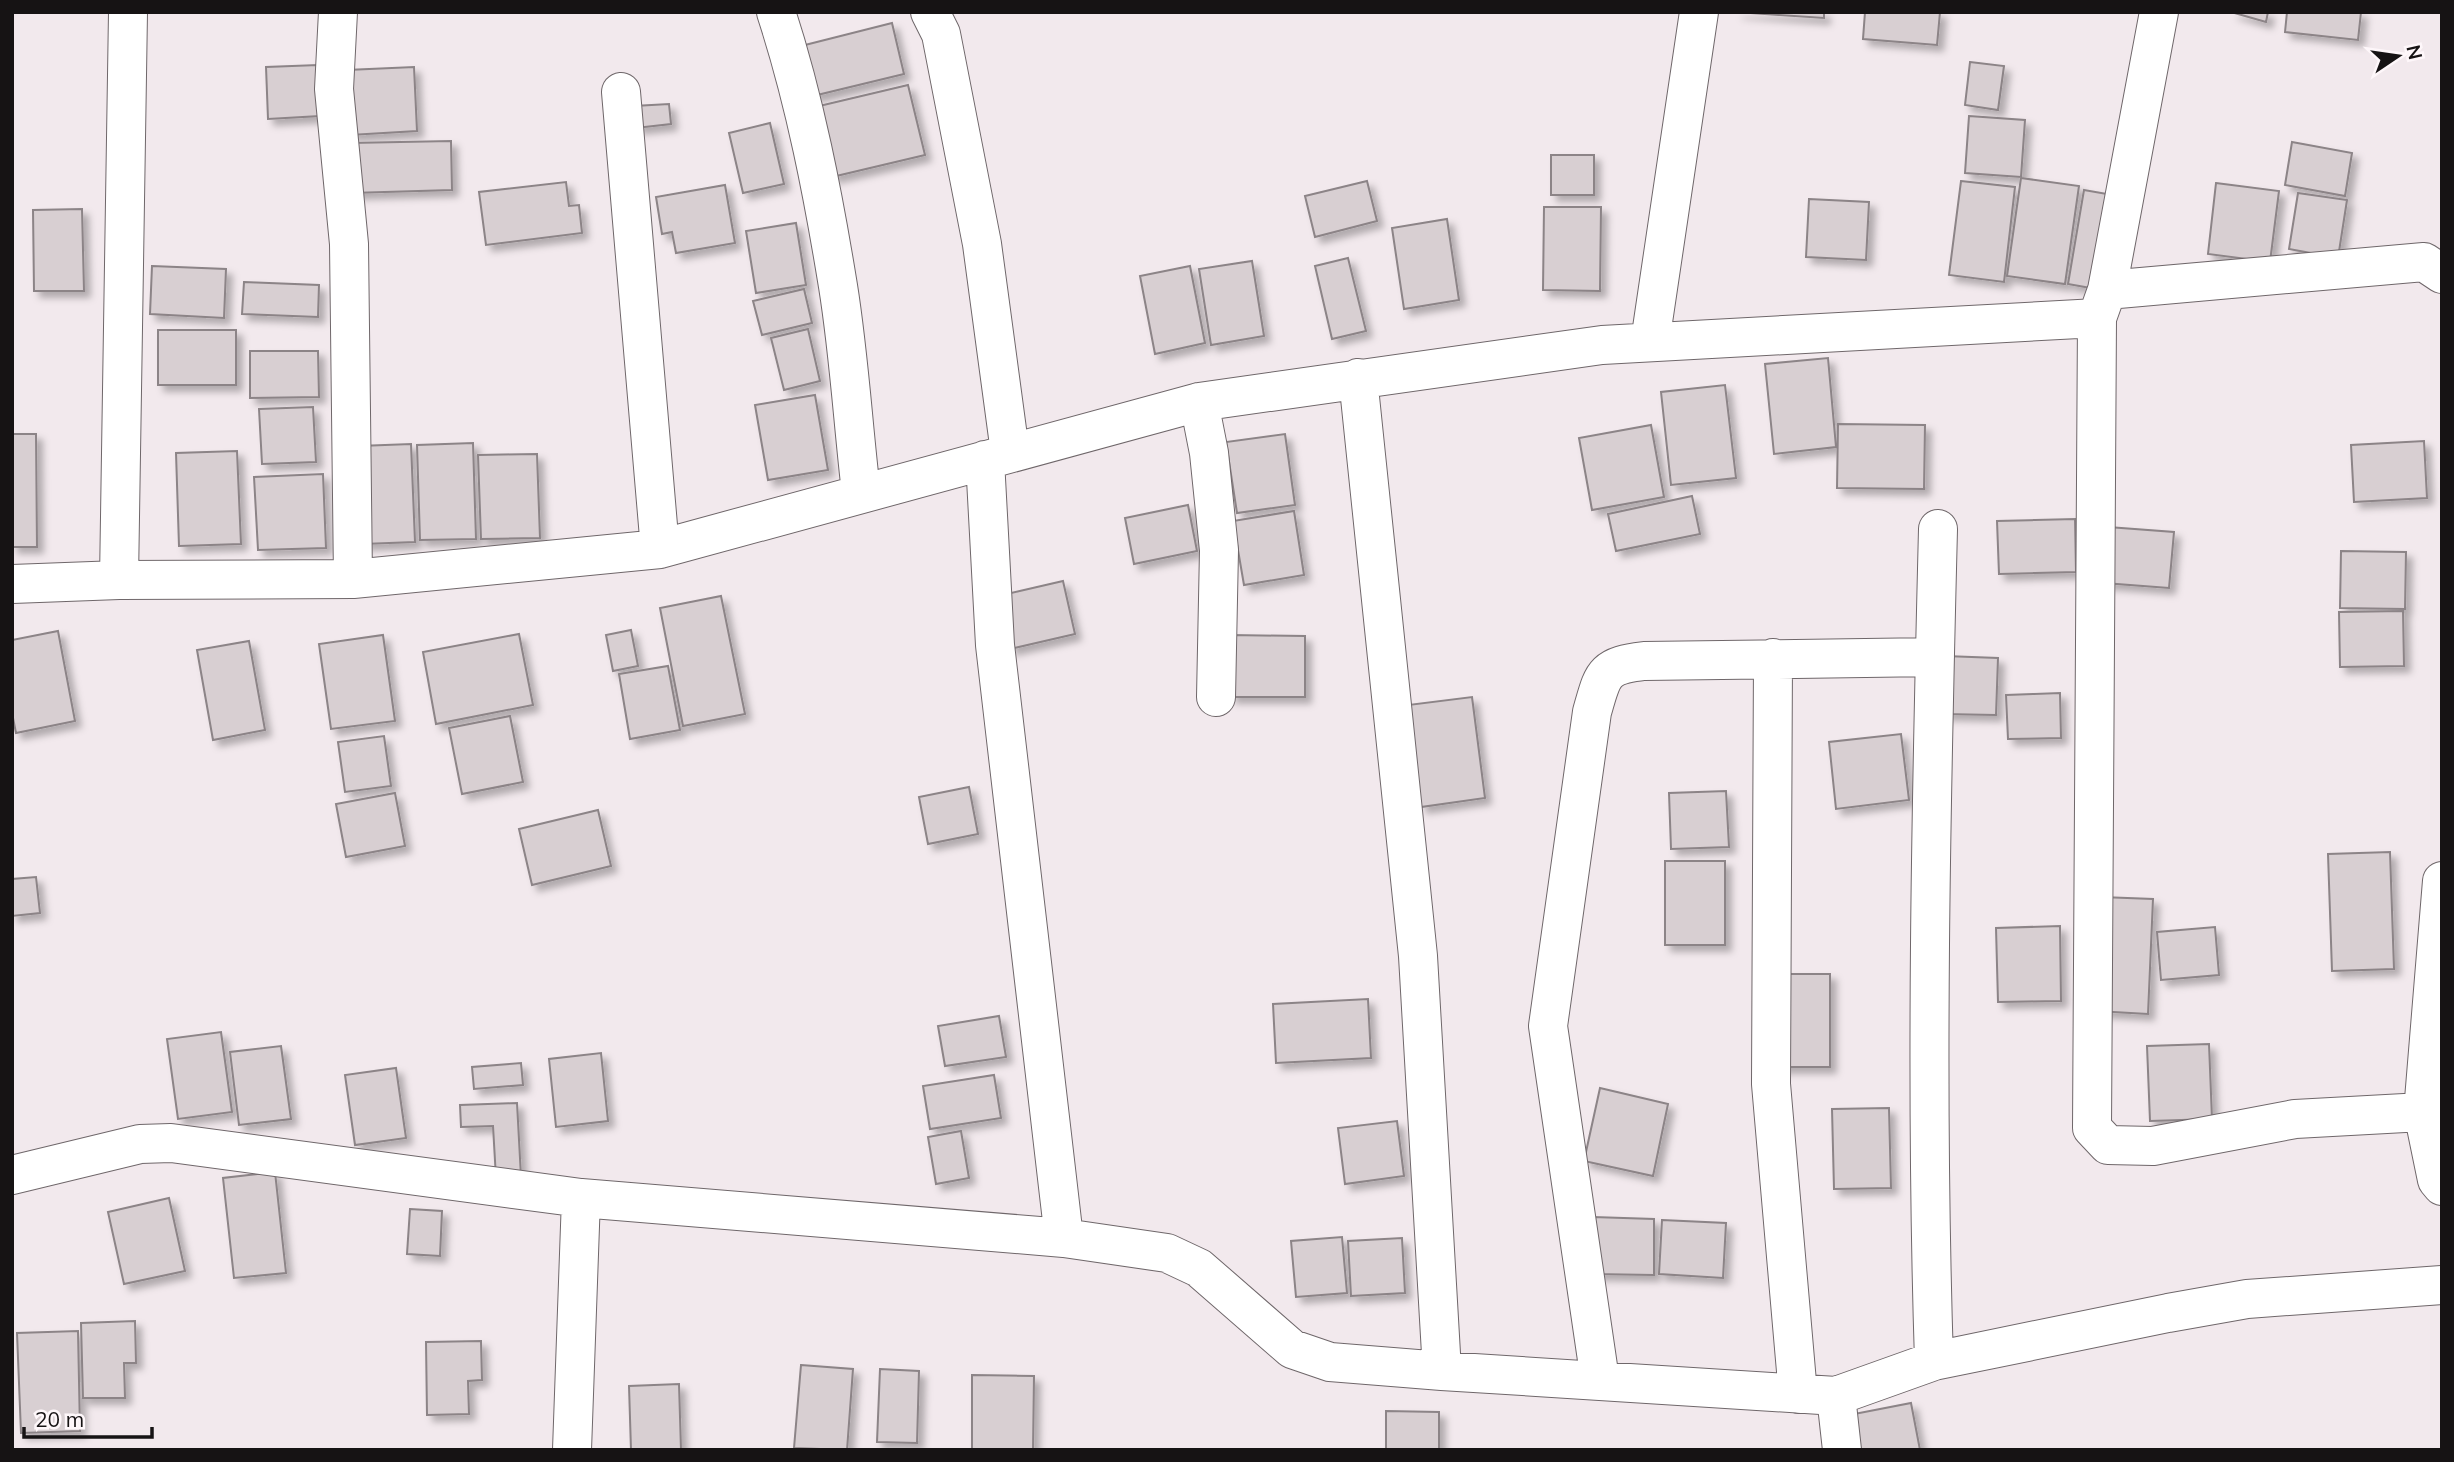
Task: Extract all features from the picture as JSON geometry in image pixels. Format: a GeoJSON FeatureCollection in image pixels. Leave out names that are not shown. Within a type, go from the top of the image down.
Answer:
{"type":"FeatureCollection","features":[{"type":"Feature","properties":{"kind":"street"},"geometry":{"type":"LineString","coordinates":[[119,580],[128,12]]}},
{"type":"Feature","properties":{"kind":"street"},"geometry":{"type":"LineString","coordinates":[[338,12],[334,89],[349,244],[353,579]]}},
{"type":"Feature","properties":{"kind":"street"},"geometry":{"type":"LineString","coordinates":[[776,12],[789,54],[816,170],[838,288],[861,492]]}},
{"type":"Feature","properties":{"kind":"street"},"geometry":{"type":"LineString","coordinates":[[930,12],[943,47],[982,244],[997,456],[995,645],[1064,1238]]}},
{"type":"Feature","properties":{"kind":"street"},"geometry":{"type":"LineString","coordinates":[[1650,342],[1699,12]]}},
{"type":"Feature","properties":{"kind":"street"},"geometry":{"type":"LineString","coordinates":[[2159,12],[2102,304],[2092,1128],[2108,1145],[2153,1146],[2295,1119],[2423,1112]]}},
{"type":"Feature","properties":{"kind":"street"},"geometry":{"type":"LineString","coordinates":[[621,92],[660,548]]}},
{"type":"Feature","properties":{"kind":"street"},"geometry":{"type":"LineString","coordinates":[[12,584],[119,580],[353,579],[660,548],[1199,402],[1602,345],[2102,304],[2424,262],[2442,274]]}},
{"type":"Feature","properties":{"kind":"street"},"geometry":{"type":"LineString","coordinates":[[1358,378],[1418,956],[1442,1371]]}},
{"type":"Feature","properties":{"kind":"street"},"geometry":{"type":"LineString","coordinates":[[1199,402],[1209,453],[1219,550],[1216,697]]}},
{"type":"Feature","properties":{"kind":"street"},"geometry":{"type":"LineString","coordinates":[[1934,1361],[1929,1178],[1930,845],[1938,528]]}},
{"type":"Feature","properties":{"kind":"street"},"geometry":{"type":"LineString","coordinates":[[1600,1380],[1548,1026],[1592,712],[1601,680],[1618,664],[1773,658],[1935,657]]}},
{"type":"Feature","properties":{"kind":"street"},"geometry":{"type":"LineString","coordinates":[[1773,658],[1771,1084],[1798,1394]]}},
{"type":"Feature","properties":{"kind":"street"},"geometry":{"type":"LineString","coordinates":[[2442,881],[2423,1112],[2437,1180],[2442,1186]]}},
{"type":"Feature","properties":{"kind":"street"},"geometry":{"type":"LineString","coordinates":[[12,1175],[140,1144],[171,1143],[581,1198],[1064,1238],[1167,1253],[1199,1268],[1292,1349],[1330,1362],[1836,1396],[1934,1361],[2247,1299],[2442,1285]]}},
{"type":"Feature","properties":{"kind":"street"},"geometry":{"type":"LineString","coordinates":[[572,1450],[581,1198]]}},
{"type":"Feature","properties":{"kind":"street"},"geometry":{"type":"LineString","coordinates":[[1836,1396],[1842,1450]]}},
{"type":"Feature","properties":{"kind":"building"},"geometry":{"type":"Polygon","coordinates":[[[1736,12],[1824,12],[1824,18],[1736,12]]]}},
{"type":"Feature","properties":{"kind":"building"},"geometry":{"type":"Polygon","coordinates":[[[1865,12],[1940,12],[1937,45],[1863,39],[1865,12]]]}},
{"type":"Feature","properties":{"kind":"building"},"geometry":{"type":"Polygon","coordinates":[[[2231,12],[2268,12],[2266,22],[2231,12]]]}},
{"type":"Feature","properties":{"kind":"building"},"geometry":{"type":"Polygon","coordinates":[[[2287,12],[2361,12],[2358,40],[2285,32],[2287,12]]]}},
{"type":"Feature","properties":{"kind":"building"},"geometry":{"type":"Polygon","coordinates":[[[892,23],[904,74],[813,96],[801,46],[892,23]]]}},
{"type":"Feature","properties":{"kind":"building"},"geometry":{"type":"Polygon","coordinates":[[[1970,62],[2004,66],[1998,110],[1965,105],[1970,62]]]}},
{"type":"Feature","properties":{"kind":"building"},"geometry":{"type":"Polygon","coordinates":[[[318,65],[320,116],[268,119],[266,67],[318,65]]]}},
{"type":"Feature","properties":{"kind":"building"},"geometry":{"type":"Polygon","coordinates":[[[414,67],[417,131],[350,135],[347,70],[414,67]]]}},
{"type":"Feature","properties":{"kind":"building"},"geometry":{"type":"Polygon","coordinates":[[[908,85],[925,155],[832,177],[815,107],[908,85]]]}},
{"type":"Feature","properties":{"kind":"building"},"geometry":{"type":"Polygon","coordinates":[[[669,104],[671,124],[636,128],[634,106],[669,104]]]}},
{"type":"Feature","properties":{"kind":"building"},"geometry":{"type":"Polygon","coordinates":[[[1969,116],[2025,120],[2021,177],[1965,173],[1969,116]]]}},
{"type":"Feature","properties":{"kind":"building"},"geometry":{"type":"Polygon","coordinates":[[[770,123],[784,184],[743,193],[729,133],[770,123]]]}},
{"type":"Feature","properties":{"kind":"building"},"geometry":{"type":"Polygon","coordinates":[[[451,141],[452,190],[351,193],[350,143],[451,141]]]}},
{"type":"Feature","properties":{"kind":"building"},"geometry":{"type":"Polygon","coordinates":[[[2292,142],[2352,153],[2345,196],[2285,185],[2292,142]]]}},
{"type":"Feature","properties":{"kind":"building"},"geometry":{"type":"Polygon","coordinates":[[[1551,155],[1594,155],[1594,195],[1551,195],[1551,155]]]}},
{"type":"Feature","properties":{"kind":"building"},"geometry":{"type":"Polygon","coordinates":[[[2021,178],[2079,186],[2065,284],[2007,276],[2021,178]]]}},
{"type":"Feature","properties":{"kind":"building"},"geometry":{"type":"Polygon","coordinates":[[[1367,181],[1377,221],[1315,237],[1305,196],[1367,181]]]}},
{"type":"Feature","properties":{"kind":"building"},"geometry":{"type":"Polygon","coordinates":[[[1961,181],[2015,187],[2004,282],[1949,275],[1961,181]]]}},
{"type":"Feature","properties":{"kind":"building"},"geometry":{"type":"Polygon","coordinates":[[[566,182],[569,206],[579,205],[582,233],[486,245],[479,192],[566,182]]]}},
{"type":"Feature","properties":{"kind":"building"},"geometry":{"type":"Polygon","coordinates":[[[2216,183],[2279,191],[2270,262],[2208,254],[2216,183]]]}},
{"type":"Feature","properties":{"kind":"building"},"geometry":{"type":"Polygon","coordinates":[[[725,185],[735,243],[676,253],[672,232],[662,234],[656,197],[725,185]]]}},
{"type":"Feature","properties":{"kind":"building"},"geometry":{"type":"Polygon","coordinates":[[[2084,190],[2130,198],[2113,292],[2068,284],[2084,190]]]}},
{"type":"Feature","properties":{"kind":"building"},"geometry":{"type":"Polygon","coordinates":[[[2298,193],[2347,200],[2338,258],[2289,249],[2298,193]]]}},
{"type":"Feature","properties":{"kind":"building"},"geometry":{"type":"Polygon","coordinates":[[[1809,199],[1869,202],[1866,260],[1806,257],[1809,199]]]}},
{"type":"Feature","properties":{"kind":"building"},"geometry":{"type":"Polygon","coordinates":[[[1544,207],[1601,207],[1600,291],[1543,290],[1544,207]]]}},
{"type":"Feature","properties":{"kind":"building"},"geometry":{"type":"Polygon","coordinates":[[[82,209],[84,291],[34,291],[33,210],[82,209]]]}},
{"type":"Feature","properties":{"kind":"building"},"geometry":{"type":"Polygon","coordinates":[[[1447,219],[1459,300],[1404,309],[1392,228],[1447,219]]]}},
{"type":"Feature","properties":{"kind":"building"},"geometry":{"type":"Polygon","coordinates":[[[796,223],[806,285],[756,293],[746,231],[796,223]]]}},
{"type":"Feature","properties":{"kind":"building"},"geometry":{"type":"Polygon","coordinates":[[[1348,258],[1366,331],[1332,339],[1315,266],[1348,258]]]}},
{"type":"Feature","properties":{"kind":"building"},"geometry":{"type":"Polygon","coordinates":[[[1252,261],[1264,336],[1211,345],[1199,269],[1252,261]]]}},
{"type":"Feature","properties":{"kind":"building"},"geometry":{"type":"Polygon","coordinates":[[[152,266],[226,269],[224,318],[150,314],[152,266]]]}},
{"type":"Feature","properties":{"kind":"building"},"geometry":{"type":"Polygon","coordinates":[[[1190,266],[1205,343],[1155,354],[1140,276],[1190,266]]]}},
{"type":"Feature","properties":{"kind":"building"},"geometry":{"type":"Polygon","coordinates":[[[244,282],[319,285],[318,317],[242,314],[244,282]]]}},
{"type":"Feature","properties":{"kind":"building"},"geometry":{"type":"Polygon","coordinates":[[[804,289],[812,323],[762,335],[753,301],[804,289]]]}},
{"type":"Feature","properties":{"kind":"building"},"geometry":{"type":"Polygon","coordinates":[[[808,329],[820,381],[784,390],[771,338],[808,329]]]}},
{"type":"Feature","properties":{"kind":"building"},"geometry":{"type":"Polygon","coordinates":[[[158,330],[236,330],[236,385],[158,385],[158,330]]]}},
{"type":"Feature","properties":{"kind":"building"},"geometry":{"type":"Polygon","coordinates":[[[250,351],[318,351],[319,397],[250,398],[250,351]]]}},
{"type":"Feature","properties":{"kind":"building"},"geometry":{"type":"Polygon","coordinates":[[[1828,358],[1836,447],[1774,454],[1765,364],[1828,358]]]}},
{"type":"Feature","properties":{"kind":"building"},"geometry":{"type":"Polygon","coordinates":[[[1725,385],[1736,478],[1671,485],[1661,392],[1725,385]]]}},
{"type":"Feature","properties":{"kind":"building"},"geometry":{"type":"Polygon","coordinates":[[[815,395],[828,470],[768,480],[755,405],[815,395]]]}},
{"type":"Feature","properties":{"kind":"building"},"geometry":{"type":"Polygon","coordinates":[[[313,407],[316,462],[262,464],[259,409],[313,407]]]}},
{"type":"Feature","properties":{"kind":"building"},"geometry":{"type":"Polygon","coordinates":[[[1838,424],[1925,425],[1924,489],[1837,488],[1838,424]]]}},
{"type":"Feature","properties":{"kind":"building"},"geometry":{"type":"Polygon","coordinates":[[[1651,425],[1664,497],[1592,510],[1579,438],[1651,425]]]}},
{"type":"Feature","properties":{"kind":"building"},"geometry":{"type":"Polygon","coordinates":[[[12,434],[36,434],[37,547],[12,547],[12,434]]]}},
{"type":"Feature","properties":{"kind":"building"},"geometry":{"type":"Polygon","coordinates":[[[1285,434],[1295,505],[1237,513],[1226,442],[1285,434]]]}},
{"type":"Feature","properties":{"kind":"building"},"geometry":{"type":"Polygon","coordinates":[[[2424,441],[2427,498],[2354,502],[2351,445],[2424,441]]]}},
{"type":"Feature","properties":{"kind":"building"},"geometry":{"type":"Polygon","coordinates":[[[473,443],[476,539],[420,540],[417,445],[473,443]]]}},
{"type":"Feature","properties":{"kind":"building"},"geometry":{"type":"Polygon","coordinates":[[[411,444],[415,542],[363,544],[359,446],[411,444]]]}},
{"type":"Feature","properties":{"kind":"building"},"geometry":{"type":"Polygon","coordinates":[[[237,451],[241,544],[179,546],[176,453],[237,451]]]}},
{"type":"Feature","properties":{"kind":"building"},"geometry":{"type":"Polygon","coordinates":[[[537,454],[540,538],[481,539],[478,455],[537,454]]]}},
{"type":"Feature","properties":{"kind":"building"},"geometry":{"type":"Polygon","coordinates":[[[323,474],[326,548],[258,550],[254,477],[323,474]]]}},
{"type":"Feature","properties":{"kind":"building"},"geometry":{"type":"Polygon","coordinates":[[[1692,496],[1700,534],[1616,551],[1608,514],[1692,496]]]}},
{"type":"Feature","properties":{"kind":"building"},"geometry":{"type":"Polygon","coordinates":[[[1188,505],[1197,551],[1134,564],[1125,518],[1188,505]]]}},
{"type":"Feature","properties":{"kind":"building"},"geometry":{"type":"Polygon","coordinates":[[[1294,511],[1304,575],[1244,585],[1233,521],[1294,511]]]}},
{"type":"Feature","properties":{"kind":"building"},"geometry":{"type":"Polygon","coordinates":[[[2075,519],[2076,572],[1999,574],[1997,521],[2075,519]]]}},
{"type":"Feature","properties":{"kind":"building"},"geometry":{"type":"Polygon","coordinates":[[[2108,527],[2174,532],[2169,588],[2104,583],[2108,527]]]}},
{"type":"Feature","properties":{"kind":"building"},"geometry":{"type":"Polygon","coordinates":[[[2341,551],[2406,552],[2405,609],[2340,608],[2341,551]]]}},
{"type":"Feature","properties":{"kind":"building"},"geometry":{"type":"Polygon","coordinates":[[[1063,581],[1075,634],[1010,649],[998,596],[1063,581]]]}},
{"type":"Feature","properties":{"kind":"building"},"geometry":{"type":"Polygon","coordinates":[[[721,596],[745,714],[683,726],[660,608],[721,596]]]}},
{"type":"Feature","properties":{"kind":"building"},"geometry":{"type":"Polygon","coordinates":[[[2403,611],[2404,666],[2340,667],[2339,612],[2403,611]]]}},
{"type":"Feature","properties":{"kind":"building"},"geometry":{"type":"Polygon","coordinates":[[[631,630],[638,666],[613,671],[606,635],[631,630]]]}},
{"type":"Feature","properties":{"kind":"building"},"geometry":{"type":"Polygon","coordinates":[[[58,631],[75,721],[16,733],[12,713],[12,640],[58,631]]]}},
{"type":"Feature","properties":{"kind":"building"},"geometry":{"type":"Polygon","coordinates":[[[519,634],[533,705],[436,724],[423,652],[519,634]]]}},
{"type":"Feature","properties":{"kind":"building"},"geometry":{"type":"Polygon","coordinates":[[[383,635],[395,721],[331,729],[319,644],[383,635]]]}},
{"type":"Feature","properties":{"kind":"building"},"geometry":{"type":"Polygon","coordinates":[[[1230,635],[1305,636],[1305,697],[1230,697],[1230,635]]]}},
{"type":"Feature","properties":{"kind":"building"},"geometry":{"type":"Polygon","coordinates":[[[249,641],[265,730],[213,740],[197,650],[249,641]]]}},
{"type":"Feature","properties":{"kind":"building"},"geometry":{"type":"Polygon","coordinates":[[[1945,656],[1998,658],[1996,715],[1943,714],[1945,656]]]}},
{"type":"Feature","properties":{"kind":"building"},"geometry":{"type":"Polygon","coordinates":[[[668,666],[680,730],[630,739],[619,674],[668,666]]]}},
{"type":"Feature","properties":{"kind":"building"},"geometry":{"type":"Polygon","coordinates":[[[2060,693],[2061,738],[2008,739],[2006,695],[2060,693]]]}},
{"type":"Feature","properties":{"kind":"building"},"geometry":{"type":"Polygon","coordinates":[[[1472,697],[1485,798],[1421,807],[1408,705],[1472,697]]]}},
{"type":"Feature","properties":{"kind":"building"},"geometry":{"type":"Polygon","coordinates":[[[510,716],[523,782],[462,794],[449,728],[510,716]]]}},
{"type":"Feature","properties":{"kind":"building"},"geometry":{"type":"Polygon","coordinates":[[[1901,734],[1909,800],[1836,809],[1829,742],[1901,734]]]}},
{"type":"Feature","properties":{"kind":"building"},"geometry":{"type":"Polygon","coordinates":[[[384,736],[391,786],[345,792],[338,742],[384,736]]]}},
{"type":"Feature","properties":{"kind":"building"},"geometry":{"type":"Polygon","coordinates":[[[969,787],[978,834],[928,844],[919,797],[969,787]]]}},
{"type":"Feature","properties":{"kind":"building"},"geometry":{"type":"Polygon","coordinates":[[[1726,791],[1729,847],[1671,849],[1669,793],[1726,791]]]}},
{"type":"Feature","properties":{"kind":"building"},"geometry":{"type":"Polygon","coordinates":[[[395,793],[405,846],[346,857],[336,804],[395,793]]]}},
{"type":"Feature","properties":{"kind":"building"},"geometry":{"type":"Polygon","coordinates":[[[598,810],[611,866],[532,885],[519,829],[598,810]]]}},
{"type":"Feature","properties":{"kind":"building"},"geometry":{"type":"Polygon","coordinates":[[[2390,852],[2394,969],[2332,971],[2328,854],[2390,852]]]}},
{"type":"Feature","properties":{"kind":"building"},"geometry":{"type":"Polygon","coordinates":[[[1665,861],[1725,861],[1725,945],[1665,945],[1665,861]]]}},
{"type":"Feature","properties":{"kind":"building"},"geometry":{"type":"Polygon","coordinates":[[[36,877],[40,913],[12,916],[12,879],[36,877]]]}},
{"type":"Feature","properties":{"kind":"building"},"geometry":{"type":"Polygon","coordinates":[[[2101,897],[2153,899],[2148,1014],[2096,1011],[2101,897]]]}},
{"type":"Feature","properties":{"kind":"building"},"geometry":{"type":"Polygon","coordinates":[[[2060,926],[2061,1001],[1998,1002],[1996,928],[2060,926]]]}},
{"type":"Feature","properties":{"kind":"building"},"geometry":{"type":"Polygon","coordinates":[[[2215,927],[2219,975],[2161,980],[2157,932],[2215,927]]]}},
{"type":"Feature","properties":{"kind":"building"},"geometry":{"type":"Polygon","coordinates":[[[1779,974],[1830,974],[1830,1067],[1779,1067],[1779,974]]]}},
{"type":"Feature","properties":{"kind":"building"},"geometry":{"type":"Polygon","coordinates":[[[1368,999],[1371,1058],[1276,1063],[1273,1004],[1368,999]]]}},
{"type":"Feature","properties":{"kind":"building"},"geometry":{"type":"Polygon","coordinates":[[[999,1016],[1006,1057],[945,1066],[938,1026],[999,1016]]]}},
{"type":"Feature","properties":{"kind":"building"},"geometry":{"type":"Polygon","coordinates":[[[221,1032],[232,1112],[178,1119],[167,1039],[221,1032]]]}},
{"type":"Feature","properties":{"kind":"building"},"geometry":{"type":"Polygon","coordinates":[[[2209,1044],[2212,1119],[2150,1121],[2147,1046],[2209,1044]]]}},
{"type":"Feature","properties":{"kind":"building"},"geometry":{"type":"Polygon","coordinates":[[[281,1046],[291,1119],[239,1125],[230,1052],[281,1046]]]}},
{"type":"Feature","properties":{"kind":"building"},"geometry":{"type":"Polygon","coordinates":[[[601,1053],[608,1121],[556,1127],[549,1059],[601,1053]]]}},
{"type":"Feature","properties":{"kind":"building"},"geometry":{"type":"Polygon","coordinates":[[[521,1063],[523,1085],[474,1089],[472,1067],[521,1063]]]}},
{"type":"Feature","properties":{"kind":"building"},"geometry":{"type":"Polygon","coordinates":[[[396,1068],[406,1138],[355,1145],[345,1075],[396,1068]]]}},
{"type":"Feature","properties":{"kind":"building"},"geometry":{"type":"Polygon","coordinates":[[[994,1075],[1001,1118],[930,1129],[923,1086],[994,1075]]]}},
{"type":"Feature","properties":{"kind":"building"},"geometry":{"type":"Polygon","coordinates":[[[1600,1088],[1668,1104],[1653,1176],[1584,1161],[1600,1088]]]}},
{"type":"Feature","properties":{"kind":"building"},"geometry":{"type":"Polygon","coordinates":[[[517,1103],[521,1177],[496,1178],[493,1126],[461,1127],[460,1105],[517,1103]]]}},
{"type":"Feature","properties":{"kind":"building"},"geometry":{"type":"Polygon","coordinates":[[[1889,1108],[1891,1188],[1834,1189],[1832,1109],[1889,1108]]]}},
{"type":"Feature","properties":{"kind":"building"},"geometry":{"type":"Polygon","coordinates":[[[1397,1121],[1404,1176],[1345,1184],[1338,1128],[1397,1121]]]}},
{"type":"Feature","properties":{"kind":"building"},"geometry":{"type":"Polygon","coordinates":[[[961,1131],[969,1178],[936,1184],[928,1137],[961,1131]]]}},
{"type":"Feature","properties":{"kind":"building"},"geometry":{"type":"Polygon","coordinates":[[[275,1172],[286,1273],[234,1278],[223,1178],[275,1172]]]}},
{"type":"Feature","properties":{"kind":"building"},"geometry":{"type":"Polygon","coordinates":[[[169,1198],[185,1271],[124,1284],[108,1212],[169,1198]]]}},
{"type":"Feature","properties":{"kind":"building"},"geometry":{"type":"Polygon","coordinates":[[[410,1209],[442,1211],[440,1256],[407,1254],[410,1209]]]}},
{"type":"Feature","properties":{"kind":"building"},"geometry":{"type":"Polygon","coordinates":[[[1593,1217],[1654,1219],[1654,1275],[1593,1274],[1593,1217]]]}},
{"type":"Feature","properties":{"kind":"building"},"geometry":{"type":"Polygon","coordinates":[[[1662,1220],[1726,1223],[1723,1278],[1659,1274],[1662,1220]]]}},
{"type":"Feature","properties":{"kind":"building"},"geometry":{"type":"Polygon","coordinates":[[[1342,1237],[1347,1293],[1296,1297],[1291,1241],[1342,1237]]]}},
{"type":"Feature","properties":{"kind":"building"},"geometry":{"type":"Polygon","coordinates":[[[1402,1238],[1405,1293],[1351,1296],[1348,1241],[1402,1238]]]}},
{"type":"Feature","properties":{"kind":"building"},"geometry":{"type":"Polygon","coordinates":[[[135,1321],[136,1363],[124,1363],[125,1398],[83,1398],[81,1323],[135,1321]]]}},
{"type":"Feature","properties":{"kind":"building"},"geometry":{"type":"Polygon","coordinates":[[[78,1331],[80,1431],[21,1433],[17,1333],[78,1331]]]}},
{"type":"Feature","properties":{"kind":"building"},"geometry":{"type":"Polygon","coordinates":[[[481,1341],[482,1380],[468,1381],[469,1414],[427,1415],[426,1342],[481,1341]]]}},
{"type":"Feature","properties":{"kind":"building"},"geometry":{"type":"Polygon","coordinates":[[[801,1365],[853,1369],[847,1450],[794,1448],[801,1365]]]}},
{"type":"Feature","properties":{"kind":"building"},"geometry":{"type":"Polygon","coordinates":[[[880,1369],[919,1371],[917,1443],[877,1442],[880,1369]]]}},
{"type":"Feature","properties":{"kind":"building"},"geometry":{"type":"Polygon","coordinates":[[[972,1375],[1034,1376],[1033,1450],[972,1450],[972,1375]]]}},
{"type":"Feature","properties":{"kind":"building"},"geometry":{"type":"Polygon","coordinates":[[[679,1384],[681,1450],[631,1450],[629,1386],[679,1384]]]}},
{"type":"Feature","properties":{"kind":"building"},"geometry":{"type":"Polygon","coordinates":[[[1911,1403],[1920,1450],[1856,1450],[1849,1415],[1911,1403]]]}},
{"type":"Feature","properties":{"kind":"building"},"geometry":{"type":"Polygon","coordinates":[[[1386,1411],[1439,1412],[1439,1450],[1386,1450],[1386,1411]]]}}]}
